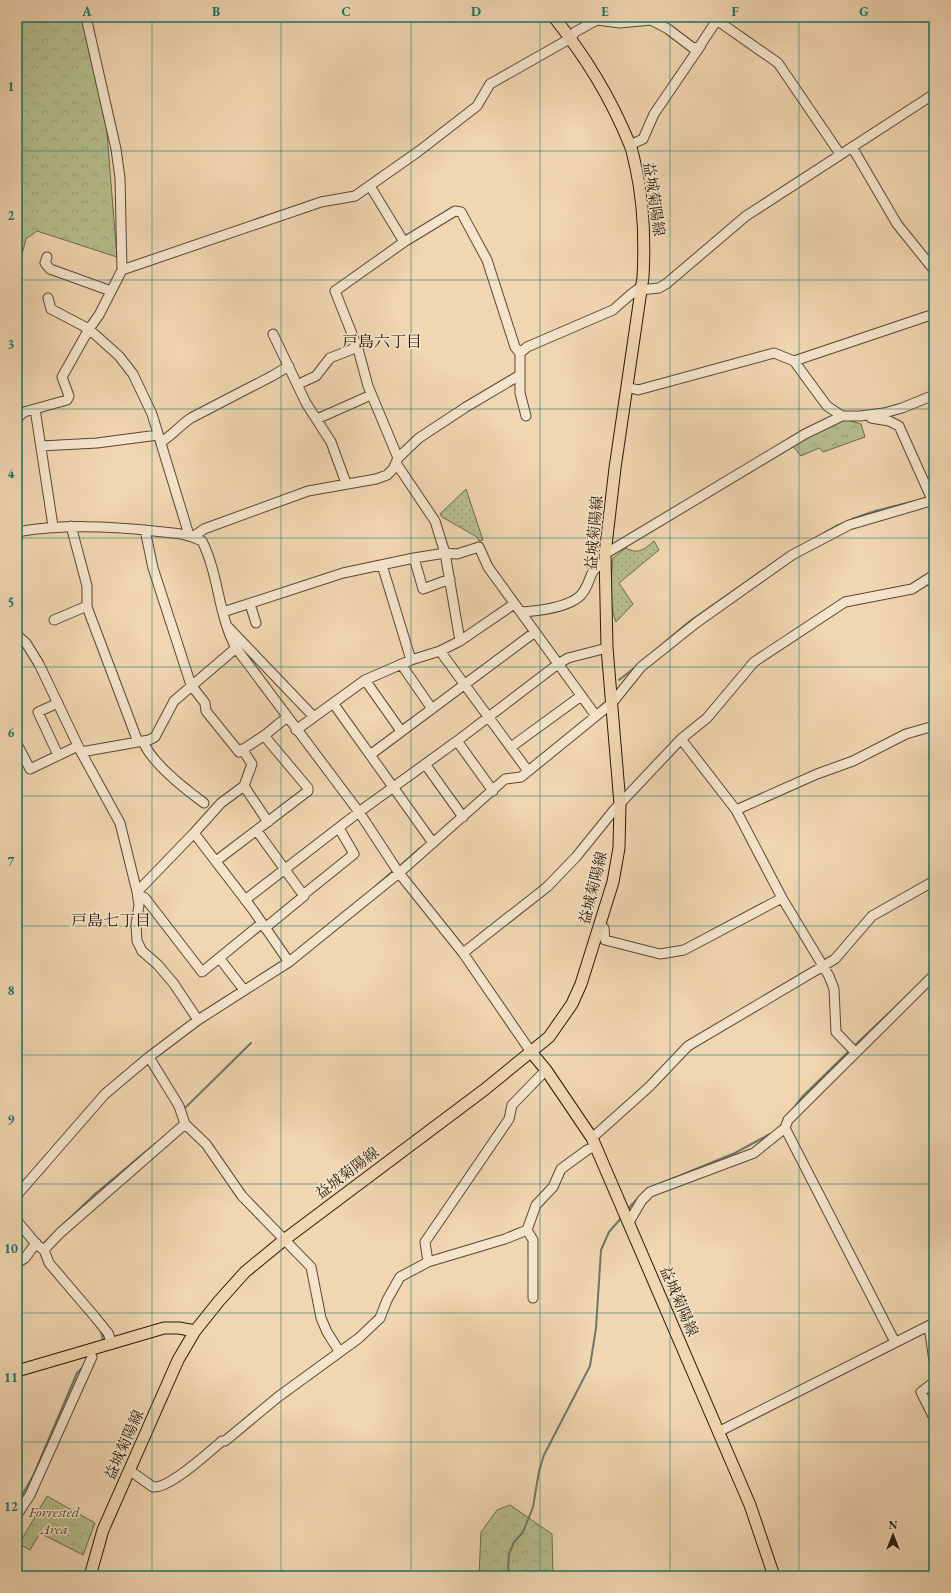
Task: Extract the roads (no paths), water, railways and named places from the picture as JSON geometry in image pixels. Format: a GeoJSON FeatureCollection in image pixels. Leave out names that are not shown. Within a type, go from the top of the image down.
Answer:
{"type":"FeatureCollection","features":[{"type":"Feature","properties":{"kind":"main road","name":"益城菊陽線"},"geometry":{"type":"LineString","coordinates":[[90,1576],[103,1530],[178,1360],[195,1331],[245,1272],[284,1240],[484,1090],[549,1037],[572,1004],[582,984],[600,926],[616,867],[619,848],[620,804],[607,648],[605,558],[615,468],[645,245],[643,208],[630,145],[601,84],[571,38],[554,17]]}},
{"type":"Feature","properties":{"kind":"main road","name":"益城菊陽線"},"geometry":{"type":"LineString","coordinates":[[531,1052],[546,1070],[594,1142],[750,1505],[774,1576]]}},
{"type":"Feature","properties":{"kind":"main road"},"geometry":{"type":"LineString","coordinates":[[17,1371],[164,1328],[179,1328],[195,1331]]}},
{"type":"Feature","properties":{"kind":"street"},"geometry":{"type":"LineString","coordinates":[[17,418],[24,412],[67,400],[69,392],[62,377],[89,329],[99,315],[122,270],[120,178],[116,149],[86,17]]}},
{"type":"Feature","properties":{"kind":"street"},"geometry":{"type":"LineString","coordinates":[[630,145],[642,139],[654,114],[719,19],[778,63],[840,154]]}},
{"type":"Feature","properties":{"kind":"street"},"geometry":{"type":"LineString","coordinates":[[122,270],[321,202],[355,196],[477,106],[490,84],[571,38],[576,32],[597,20],[620,23],[651,20],[668,29],[693,48],[701,45]]}},
{"type":"Feature","properties":{"kind":"street"},"geometry":{"type":"LineString","coordinates":[[520,353],[527,347],[613,310],[630,295],[640,289],[659,288],[666,284],[746,216],[934,94]]}},
{"type":"Feature","properties":{"kind":"street"},"geometry":{"type":"LineString","coordinates":[[852,147],[897,224],[934,270]]}},
{"type":"Feature","properties":{"kind":"street"},"geometry":{"type":"LineString","coordinates":[[370,186],[404,242]]}},
{"type":"Feature","properties":{"kind":"street"},"geometry":{"type":"LineString","coordinates":[[460,641],[445,553],[435,520],[397,460],[371,394],[356,343],[343,318],[335,291],[404,242],[455,211],[461,212],[487,260],[515,347],[520,353],[520,393],[526,416]]}},
{"type":"Feature","properties":{"kind":"street"},"geometry":{"type":"LineString","coordinates":[[47,257],[45,262],[50,269],[111,291]]}},
{"type":"Feature","properties":{"kind":"street"},"geometry":{"type":"LineString","coordinates":[[48,298],[50,307],[53,311],[89,329],[128,366],[144,395],[160,438],[191,536]]}},
{"type":"Feature","properties":{"kind":"street"},"geometry":{"type":"LineString","coordinates":[[794,361],[934,314]]}},
{"type":"Feature","properties":{"kind":"street"},"geometry":{"type":"LineString","coordinates":[[273,334],[306,403],[331,442],[346,483]]}},
{"type":"Feature","properties":{"kind":"street"},"geometry":{"type":"LineString","coordinates":[[303,382],[316,376],[330,358],[353,349],[356,343]]}},
{"type":"Feature","properties":{"kind":"street"},"geometry":{"type":"LineString","coordinates":[[627,387],[638,390],[774,353],[794,361],[827,406],[842,416]]}},
{"type":"Feature","properties":{"kind":"street"},"geometry":{"type":"LineString","coordinates":[[41,446],[97,443],[172,436],[180,425],[191,418],[289,366]]}},
{"type":"Feature","properties":{"kind":"street"},"geometry":{"type":"LineString","coordinates":[[191,536],[204,529],[308,490],[376,479],[387,475],[397,460],[424,435],[466,407],[520,375]]}},
{"type":"Feature","properties":{"kind":"street"},"geometry":{"type":"LineString","coordinates":[[316,419],[371,394]]}},
{"type":"Feature","properties":{"kind":"street"},"geometry":{"type":"LineString","coordinates":[[860,416],[902,408],[934,395]]}},
{"type":"Feature","properties":{"kind":"street"},"geometry":{"type":"LineString","coordinates":[[35,409],[53,526]]}},
{"type":"Feature","properties":{"kind":"street"},"geometry":{"type":"LineString","coordinates":[[17,1195],[105,1094],[149,1057],[198,1020],[244,990],[267,978],[289,962],[399,873],[506,779],[521,777],[612,704],[641,667],[696,623],[792,555],[849,525],[934,502],[899,426],[889,421],[860,416],[842,416],[805,434],[605,558],[593,569],[583,593],[574,599],[558,607],[543,611],[521,612]]}},
{"type":"Feature","properties":{"kind":"street"},"geometry":{"type":"LineString","coordinates":[[17,531],[53,526],[114,527],[191,536],[202,541],[206,548],[227,633],[236,648],[359,812],[399,873],[463,953],[531,1052]]}},
{"type":"Feature","properties":{"kind":"street"},"geometry":{"type":"LineString","coordinates":[[71,526],[87,586],[87,606],[141,741],[152,757],[192,795],[204,803]]}},
{"type":"Feature","properties":{"kind":"street"},"geometry":{"type":"LineString","coordinates":[[145,530],[153,568],[191,685],[205,704],[206,711],[239,752],[265,735],[287,717]]}},
{"type":"Feature","properties":{"kind":"street"},"geometry":{"type":"LineString","coordinates":[[223,612],[343,573],[414,558],[445,553],[457,554],[479,546],[488,567],[596,716]]}},
{"type":"Feature","properties":{"kind":"street"},"geometry":{"type":"LineString","coordinates":[[414,558],[423,589],[450,579]]}},
{"type":"Feature","properties":{"kind":"street"},"geometry":{"type":"LineString","coordinates":[[382,565],[411,660]]}},
{"type":"Feature","properties":{"kind":"street"},"geometry":{"type":"LineString","coordinates":[[463,953],[547,887],[576,857],[614,810],[680,739],[707,718],[754,662],[845,602],[912,590],[934,575]]}},
{"type":"Feature","properties":{"kind":"street"},"geometry":{"type":"LineString","coordinates":[[250,604],[256,623]]}},
{"type":"Feature","properties":{"kind":"street"},"geometry":{"type":"LineString","coordinates":[[296,730],[365,680],[411,660],[440,651],[460,641],[514,604]]}},
{"type":"Feature","properties":{"kind":"street"},"geometry":{"type":"LineString","coordinates":[[54,620],[87,606]]}},
{"type":"Feature","properties":{"kind":"street"},"geometry":{"type":"LineString","coordinates":[[225,624],[314,717]]}},
{"type":"Feature","properties":{"kind":"street"},"geometry":{"type":"LineString","coordinates":[[370,755],[535,632]]}},
{"type":"Feature","properties":{"kind":"street"},"geometry":{"type":"LineString","coordinates":[[17,635],[26,643],[39,664],[79,749],[120,824],[139,905],[136,925],[137,941],[142,951],[158,965],[174,984],[198,1020]]}},
{"type":"Feature","properties":{"kind":"street"},"geometry":{"type":"LineString","coordinates":[[17,744],[30,769],[58,755],[79,749],[141,741],[155,737],[174,701],[236,648]]}},
{"type":"Feature","properties":{"kind":"street"},"geometry":{"type":"LineString","coordinates":[[245,900],[359,812],[394,788],[558,664],[568,658],[607,648]]}},
{"type":"Feature","properties":{"kind":"street"},"geometry":{"type":"LineString","coordinates":[[440,651],[528,771]]}},
{"type":"Feature","properties":{"kind":"street"},"geometry":{"type":"LineString","coordinates":[[401,664],[432,709]]}},
{"type":"Feature","properties":{"kind":"street"},"geometry":{"type":"LineString","coordinates":[[365,680],[401,731]]}},
{"type":"Feature","properties":{"kind":"street"},"geometry":{"type":"LineString","coordinates":[[511,747],[581,696]]}},
{"type":"Feature","properties":{"kind":"street"},"geometry":{"type":"LineString","coordinates":[[333,703],[433,843]]}},
{"type":"Feature","properties":{"kind":"street"},"geometry":{"type":"LineString","coordinates":[[58,704],[38,712],[58,755]]}},
{"type":"Feature","properties":{"kind":"street"},"geometry":{"type":"LineString","coordinates":[[736,810],[817,774],[853,761],[906,734],[934,726]]}},
{"type":"Feature","properties":{"kind":"street"},"geometry":{"type":"LineString","coordinates":[[216,860],[257,831],[308,791],[308,788],[265,735]]}},
{"type":"Feature","properties":{"kind":"street"},"geometry":{"type":"LineString","coordinates":[[680,739],[736,810],[782,898],[823,965],[834,990],[836,1032],[853,1049]]}},
{"type":"Feature","properties":{"kind":"street"},"geometry":{"type":"LineString","coordinates":[[457,741],[493,791]]}},
{"type":"Feature","properties":{"kind":"street"},"geometry":{"type":"LineString","coordinates":[[137,893],[221,803],[244,786],[252,764],[242,749]]}},
{"type":"Feature","properties":{"kind":"street"},"geometry":{"type":"LineString","coordinates":[[425,764],[463,817]]}},
{"type":"Feature","properties":{"kind":"street"},"geometry":{"type":"LineString","coordinates":[[244,786],[268,822]]}},
{"type":"Feature","properties":{"kind":"street"},"geometry":{"type":"LineString","coordinates":[[137,893],[145,898],[202,972],[264,925],[304,898],[303,895],[354,854],[339,828]]}},
{"type":"Feature","properties":{"kind":"street"},"geometry":{"type":"LineString","coordinates":[[257,831],[303,895]]}},
{"type":"Feature","properties":{"kind":"street"},"geometry":{"type":"LineString","coordinates":[[194,833],[264,925],[289,962]]}},
{"type":"Feature","properties":{"kind":"street"},"geometry":{"type":"LineString","coordinates":[[129,1470],[153,1487],[160,1486],[177,1477],[222,1441],[226,1441],[278,1396],[359,1338],[380,1318],[387,1300],[400,1277],[428,1262],[505,1239],[527,1230],[536,1205],[553,1187],[561,1169],[587,1150],[688,1046],[835,958],[872,916],[934,881]]}},
{"type":"Feature","properties":{"kind":"street"},"geometry":{"type":"LineString","coordinates":[[600,926],[604,928],[605,940],[660,954],[684,950],[782,898]]}},
{"type":"Feature","properties":{"kind":"street"},"geometry":{"type":"LineString","coordinates":[[220,959],[244,990]]}},
{"type":"Feature","properties":{"kind":"street"},"geometry":{"type":"LineString","coordinates":[[626,1216],[650,1192],[754,1153],[785,1128],[788,1120],[853,1049],[933,979]]}},
{"type":"Feature","properties":{"kind":"street"},"geometry":{"type":"LineString","coordinates":[[149,1057],[179,1106],[185,1124],[206,1144],[242,1196],[311,1267],[321,1318],[327,1332],[339,1351]]}},
{"type":"Feature","properties":{"kind":"street"},"geometry":{"type":"LineString","coordinates":[[428,1262],[425,1242],[509,1119],[512,1105],[546,1070]]}},
{"type":"Feature","properties":{"kind":"street"},"geometry":{"type":"LineString","coordinates":[[44,1250],[60,1233],[185,1124]]}},
{"type":"Feature","properties":{"kind":"street"},"geometry":{"type":"LineString","coordinates":[[785,1128],[895,1342]]}},
{"type":"Feature","properties":{"kind":"street"},"geometry":{"type":"LineString","coordinates":[[17,1222],[44,1250],[49,1263],[108,1333],[112,1344]]}},
{"type":"Feature","properties":{"kind":"street"},"geometry":{"type":"LineString","coordinates":[[527,1230],[533,1240],[533,1298]]}},
{"type":"Feature","properties":{"kind":"street"},"geometry":{"type":"LineString","coordinates":[[17,1263],[25,1258],[36,1243]]}},
{"type":"Feature","properties":{"kind":"street"},"geometry":{"type":"LineString","coordinates":[[718,1432],[932,1324],[934,1361]]}},
{"type":"Feature","properties":{"kind":"street"},"geometry":{"type":"LineString","coordinates":[[17,1515],[30,1495],[92,1357]]}},
{"type":"Feature","properties":{"kind":"street"},"geometry":{"type":"LineString","coordinates":[[934,1382],[920,1392],[934,1418]]}},
{"type":"Feature","properties":{"kind":"waterway"},"geometry":{"type":"LineString","coordinates":[[852,519],[875,511],[923,499]]}},
{"type":"Feature","properties":{"kind":"waterway"},"geometry":{"type":"LineString","coordinates":[[815,538],[846,522]]}},
{"type":"Feature","properties":{"kind":"waterway"},"geometry":{"type":"LineString","coordinates":[[659,647],[690,621],[772,564]]}},
{"type":"Feature","properties":{"kind":"waterway"},"geometry":{"type":"LineString","coordinates":[[619,680],[638,665]]}},
{"type":"Feature","properties":{"kind":"waterway"},"geometry":{"type":"LineString","coordinates":[[598,709],[604,703]]}},
{"type":"Feature","properties":{"kind":"waterway"},"geometry":{"type":"LineString","coordinates":[[402,864],[420,848]]}},
{"type":"Feature","properties":{"kind":"waterway"},"geometry":{"type":"LineString","coordinates":[[376,886],[394,870]]}},
{"type":"Feature","properties":{"kind":"waterway"},"geometry":{"type":"LineString","coordinates":[[854,1046],[909,994]]}},
{"type":"Feature","properties":{"kind":"waterway"},"geometry":{"type":"LineString","coordinates":[[184,1109],[251,1043]]}},
{"type":"Feature","properties":{"kind":"waterway"},"geometry":{"type":"LineString","coordinates":[[793,1109],[802,1097],[849,1051]]}},
{"type":"Feature","properties":{"kind":"waterway"},"geometry":{"type":"LineString","coordinates":[[652,1187],[735,1153],[770,1134]]}},
{"type":"Feature","properties":{"kind":"waterway"},"geometry":{"type":"LineString","coordinates":[[42,1245],[95,1194],[156,1143]]}},
{"type":"Feature","properties":{"kind":"waterway"},"geometry":{"type":"LineString","coordinates":[[627,1210],[639,1197]]}},
{"type":"Feature","properties":{"kind":"waterway"},"geometry":{"type":"LineString","coordinates":[[511,1576],[508,1568],[509,1554],[514,1542],[523,1532],[533,1507],[539,1471],[544,1455],[590,1366],[596,1328],[601,1250],[609,1232],[622,1217]]}},
{"type":"Feature","properties":{"kind":"waterway"},"geometry":{"type":"LineString","coordinates":[[40,1251],[45,1263]]}},
{"type":"Feature","properties":{"kind":"waterway"},"geometry":{"type":"LineString","coordinates":[[101,1331],[103,1340]]}},
{"type":"Feature","properties":{"kind":"waterway"},"geometry":{"type":"LineString","coordinates":[[17,1504],[33,1476],[77,1373],[83,1367]]}},
{"type":"Feature","properties":{"kind":"district","name":"戸島六丁目"},"geometry":{"type":"Point","coordinates":[382,341]}},
{"type":"Feature","properties":{"kind":"district","name":"戸島七丁目"},"geometry":{"type":"Point","coordinates":[111,920]}},
{"type":"Feature","properties":{"kind":"park label","name":"Forrested Area"},"geometry":{"type":"Point","coordinates":[54,1520]}}]}
